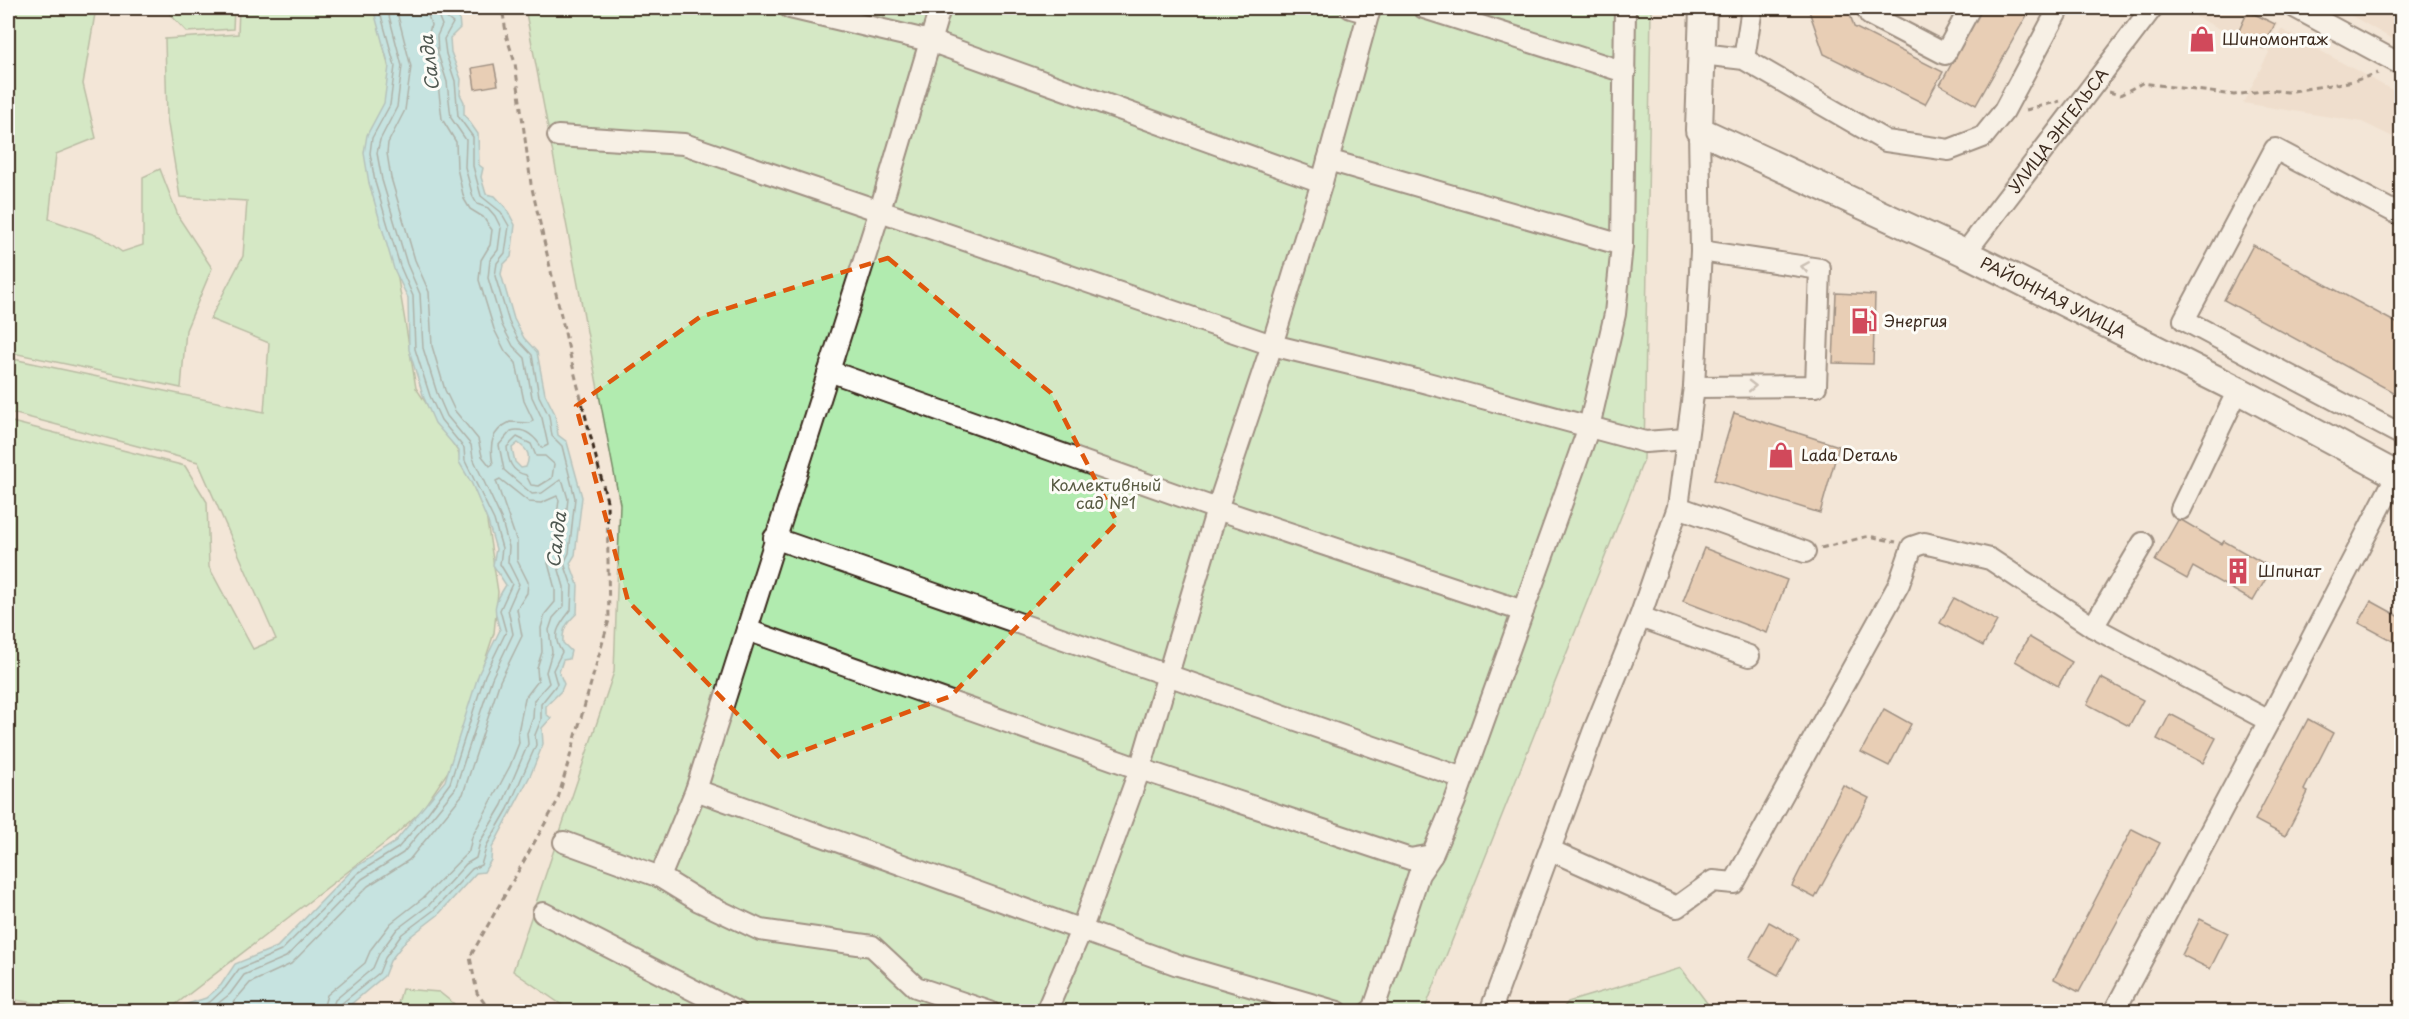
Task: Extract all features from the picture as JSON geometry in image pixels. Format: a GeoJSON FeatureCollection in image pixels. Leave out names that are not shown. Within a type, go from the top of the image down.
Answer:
{"type":"FeatureCollection","features":[{"type":"Feature","properties":{"kind":"main road"},"geometry":{"type":"LineString","coordinates":[[1700,130],[1703,8]]}},
{"type":"Feature","properties":{"kind":"main road","name":"РАЙОННАЯ УЛИЦА"},"geometry":{"type":"LineString","coordinates":[[1700,130],[1965,254],[2400,473]]}},
{"type":"Feature","properties":{"kind":"street"},"geometry":{"type":"LineString","coordinates":[[790,8],[930,41],[1322,182]]}},
{"type":"Feature","properties":{"kind":"street"},"geometry":{"type":"LineString","coordinates":[[660,877],[696,790],[774,538],[880,210],[940,8]]}},
{"type":"Feature","properties":{"kind":"street"},"geometry":{"type":"LineString","coordinates":[[1424,8],[1625,72]]}},
{"type":"Feature","properties":{"kind":"street"},"geometry":{"type":"LineString","coordinates":[[1369,1011],[1374,1008],[1419,874],[1432,855],[1463,778],[1589,427],[1615,314],[1622,246],[1625,8]]}},
{"type":"Feature","properties":{"kind":"street"},"geometry":{"type":"LineString","coordinates":[[1744,59],[1752,8]]}},
{"type":"Feature","properties":{"kind":"street"},"geometry":{"type":"LineString","coordinates":[[1868,8],[1870,15],[1945,54],[1971,8]]}},
{"type":"Feature","properties":{"kind":"street"},"geometry":{"type":"LineString","coordinates":[[1702,54],[1744,59],[1886,141],[1949,150],[1983,137],[2004,111],[2059,8]]}},
{"type":"Feature","properties":{"kind":"street","name":"УЛИЦА ЭНГЕЛЬСА"},"geometry":{"type":"LineString","coordinates":[[1965,254],[2152,8]]}},
{"type":"Feature","properties":{"kind":"street"},"geometry":{"type":"LineString","coordinates":[[2296,8],[2401,65]]}},
{"type":"Feature","properties":{"kind":"street"},"geometry":{"type":"LineString","coordinates":[[1047,1011],[1082,928],[1140,769],[1165,676],[1322,182],[1364,9]]}},
{"type":"Feature","properties":{"kind":"street"},"geometry":{"type":"LineString","coordinates":[[1490,1011],[1640,617],[1678,507],[1694,387],[1701,251],[1700,130]]}},
{"type":"Feature","properties":{"kind":"street"},"geometry":{"type":"LineString","coordinates":[[558,136],[684,144],[1272,345],[1645,442],[1686,439]]}},
{"type":"Feature","properties":{"kind":"street"},"geometry":{"type":"LineString","coordinates":[[2402,216],[2275,149],[2184,320],[2402,435]]}},
{"type":"Feature","properties":{"kind":"street"},"geometry":{"type":"LineString","coordinates":[[1328,160],[1622,246]]}},
{"type":"Feature","properties":{"kind":"street"},"geometry":{"type":"LineString","coordinates":[[1694,387],[1816,386],[1820,269],[1701,251]]}},
{"type":"Feature","properties":{"kind":"street"},"geometry":{"type":"LineString","coordinates":[[829,371],[1217,510],[1523,611]]}},
{"type":"Feature","properties":{"kind":"street"},"geometry":{"type":"LineString","coordinates":[[2181,509],[2238,390]]}},
{"type":"Feature","properties":{"kind":"street"},"geometry":{"type":"LineString","coordinates":[[2115,1008],[2400,473]]}},
{"type":"Feature","properties":{"kind":"street"},"geometry":{"type":"LineString","coordinates":[[1678,507],[1804,552]]}},
{"type":"Feature","properties":{"kind":"street"},"geometry":{"type":"LineString","coordinates":[[774,538],[1463,778]]}},
{"type":"Feature","properties":{"kind":"street"},"geometry":{"type":"LineString","coordinates":[[1550,850],[1677,907],[1713,881],[1734,883],[1899,584],[1912,546],[1924,543],[1990,559],[2092,627],[2269,721]]}},
{"type":"Feature","properties":{"kind":"street"},"geometry":{"type":"LineString","coordinates":[[2092,627],[2143,543]]}},
{"type":"Feature","properties":{"kind":"street"},"geometry":{"type":"LineString","coordinates":[[1640,617],[1749,656]]}},
{"type":"Feature","properties":{"kind":"street"},"geometry":{"type":"LineString","coordinates":[[747,630],[1140,769],[1410,859],[1432,855]]}},
{"type":"Feature","properties":{"kind":"street"},"geometry":{"type":"LineString","coordinates":[[696,790],[1082,928],[1178,965],[1338,1011]]}},
{"type":"Feature","properties":{"kind":"street"},"geometry":{"type":"LineString","coordinates":[[564,842],[660,877],[699,901],[760,930],[872,946],[916,987],[987,1011]]}},
{"type":"Feature","properties":{"kind":"street"},"geometry":{"type":"LineString","coordinates":[[543,913],[736,1011]]}},
{"type":"Feature","properties":{"kind":"path"},"geometry":{"type":"LineString","coordinates":[[491,1011],[477,993],[471,957],[556,802],[609,620],[607,501],[571,359],[531,184],[515,63],[507,38],[502,8]]}},
{"type":"Feature","properties":{"kind":"path"},"geometry":{"type":"LineString","coordinates":[[2004,111],[2035,110],[2053,101],[2063,101],[2088,91],[2120,95],[2142,83],[2234,95],[2269,90],[2287,92],[2354,81],[2401,65]]}},
{"type":"Feature","properties":{"kind":"path"},"geometry":{"type":"LineString","coordinates":[[1804,552],[1869,536],[1912,546]]}},
{"type":"Feature","properties":{"kind":"path"},"geometry":{"type":"LineString","coordinates":[[2115,1008],[2181,1011]]}},
{"type":"Feature","properties":{"kind":"highlighted area"},"geometry":{"type":"Polygon","coordinates":[[[888,258],[1051,393],[1117,522],[951,696],[781,759],[628,601],[576,406],[700,317],[888,258]]]}},
{"type":"Feature","properties":{"kind":"shaded area"},"geometry":{"type":"Polygon","coordinates":[[[2200,8],[2246,8],[2278,24],[2265,51],[2196,17],[2200,8]]]}},
{"type":"Feature","properties":{"kind":"shaded area"},"geometry":{"type":"Polygon","coordinates":[[[2338,8],[2380,8],[2401,20],[2401,44],[2338,8]]]}},
{"type":"Feature","properties":{"kind":"shaded area"},"geometry":{"type":"Polygon","coordinates":[[[2281,29],[2401,95],[2401,141],[2362,122],[2243,103],[2281,29]]]}},
{"type":"Feature","properties":{"kind":"green space"},"geometry":{"type":"Polygon","coordinates":[[[8,8],[96,8],[83,84],[96,138],[56,154],[49,219],[101,237],[122,252],[143,245],[143,177],[160,169],[179,218],[212,268],[186,330],[181,388],[8,352],[8,8]]]}},
{"type":"Feature","properties":{"kind":"green space"},"geometry":{"type":"Polygon","coordinates":[[[164,8],[234,8],[233,29],[187,32],[164,8]]]}},
{"type":"Feature","properties":{"kind":"green space"},"geometry":{"type":"Polygon","coordinates":[[[239,8],[375,8],[390,73],[397,273],[416,388],[457,450],[486,515],[498,592],[494,633],[449,770],[422,810],[394,836],[167,1011],[90,1011],[8,999],[8,421],[185,466],[207,502],[209,567],[253,649],[276,639],[198,462],[8,412],[8,358],[264,412],[269,343],[210,319],[243,256],[247,201],[180,197],[167,118],[165,39],[238,34],[239,8]]]}},
{"type":"Feature","properties":{"kind":"green space","name":"Коллективный сад №1"},"geometry":{"type":"Polygon","coordinates":[[[525,8],[1651,8],[1644,459],[1424,1011],[572,1012],[513,971],[614,672],[620,504],[525,8]]]}},
{"type":"Feature","properties":{"kind":"green space"},"geometry":{"type":"Polygon","coordinates":[[[1681,968],[1713,1011],[1561,1011],[1568,1002],[1681,968]]]}},
{"type":"Feature","properties":{"kind":"green space"},"geometry":{"type":"Polygon","coordinates":[[[402,989],[439,992],[463,1011],[396,1011],[402,989]]]}},
{"type":"Feature","properties":{"kind":"water","name":"Салда"},"geometry":{"type":"Polygon","coordinates":[[[373,8],[447,8],[450,14],[459,17],[460,28],[450,38],[451,52],[461,79],[460,94],[464,102],[464,114],[478,134],[479,165],[483,168],[481,177],[486,194],[495,196],[506,208],[515,225],[511,257],[503,265],[501,274],[514,319],[524,338],[537,352],[545,394],[555,414],[558,435],[567,442],[582,497],[575,555],[570,563],[578,585],[577,613],[563,633],[563,643],[571,651],[569,659],[563,660],[559,672],[564,684],[561,691],[546,706],[546,714],[551,718],[542,728],[543,744],[531,774],[492,848],[491,860],[484,872],[476,873],[438,915],[407,939],[390,961],[384,976],[343,1011],[172,1011],[206,998],[221,985],[235,964],[277,947],[354,868],[394,843],[445,781],[479,673],[500,630],[496,607],[506,585],[493,565],[496,549],[488,522],[472,484],[459,462],[459,451],[435,423],[424,398],[409,350],[408,298],[394,269],[369,183],[364,153],[367,135],[384,103],[389,66],[373,8]],[[518,443],[512,448],[515,462],[521,468],[526,467],[528,453],[518,443]]]}},
{"type":"Feature","properties":{"kind":"building"},"geometry":{"type":"Polygon","coordinates":[[[1808,8],[1848,8],[1854,27],[1943,72],[1925,104],[1824,54],[1808,8]]]}},
{"type":"Feature","properties":{"kind":"building"},"geometry":{"type":"Polygon","coordinates":[[[1982,8],[2031,8],[1976,105],[1940,85],[1982,8]]]}},
{"type":"Feature","properties":{"kind":"building"},"geometry":{"type":"Polygon","coordinates":[[[2248,11],[2275,24],[2263,48],[2237,35],[2248,11]]]}},
{"type":"Feature","properties":{"kind":"building"},"geometry":{"type":"Polygon","coordinates":[[[494,64],[498,85],[475,89],[472,68],[494,64]]]}},
{"type":"Feature","properties":{"kind":"building"},"geometry":{"type":"Polygon","coordinates":[[[2253,245],[2402,326],[2402,397],[2224,300],[2253,245]]]}},
{"type":"Feature","properties":{"kind":"building"},"geometry":{"type":"Polygon","coordinates":[[[1836,293],[1875,295],[1873,364],[1833,363],[1836,293]]]}},
{"type":"Feature","properties":{"kind":"building"},"geometry":{"type":"Polygon","coordinates":[[[1734,413],[1839,446],[1820,513],[1714,480],[1734,413]]]}},
{"type":"Feature","properties":{"kind":"building"},"geometry":{"type":"Polygon","coordinates":[[[2178,520],[2222,544],[2224,541],[2272,568],[2253,601],[2193,567],[2187,579],[2155,561],[2178,520]]]}},
{"type":"Feature","properties":{"kind":"building"},"geometry":{"type":"Polygon","coordinates":[[[1704,548],[1787,580],[1767,633],[1683,601],[1704,548]]]}},
{"type":"Feature","properties":{"kind":"building"},"geometry":{"type":"Polygon","coordinates":[[[1954,598],[1997,621],[1983,646],[1940,623],[1954,598]]]}},
{"type":"Feature","properties":{"kind":"building"},"geometry":{"type":"Polygon","coordinates":[[[2371,601],[2402,618],[2402,646],[2359,623],[2371,601]]]}},
{"type":"Feature","properties":{"kind":"building"},"geometry":{"type":"Polygon","coordinates":[[[2029,637],[2072,662],[2058,686],[2015,661],[2029,637]]]}},
{"type":"Feature","properties":{"kind":"building"},"geometry":{"type":"Polygon","coordinates":[[[2101,678],[2143,700],[2129,726],[2087,704],[2101,678]]]}},
{"type":"Feature","properties":{"kind":"building"},"geometry":{"type":"Polygon","coordinates":[[[1884,709],[1911,724],[1889,766],[1861,752],[1884,709]]]}},
{"type":"Feature","properties":{"kind":"building"},"geometry":{"type":"Polygon","coordinates":[[[2170,714],[2216,738],[2203,763],[2157,739],[2170,714]]]}},
{"type":"Feature","properties":{"kind":"building"},"geometry":{"type":"Polygon","coordinates":[[[2308,719],[2333,733],[2304,790],[2308,792],[2285,836],[2255,820],[2308,719]]]}},
{"type":"Feature","properties":{"kind":"building"},"geometry":{"type":"Polygon","coordinates":[[[1843,785],[1869,798],[1815,898],[1792,886],[1843,785]]]}},
{"type":"Feature","properties":{"kind":"building"},"geometry":{"type":"Polygon","coordinates":[[[2132,829],[2160,843],[2079,992],[2054,979],[2132,829]]]}},
{"type":"Feature","properties":{"kind":"building"},"geometry":{"type":"Polygon","coordinates":[[[2200,919],[2228,933],[2210,969],[2182,955],[2200,919]]]}},
{"type":"Feature","properties":{"kind":"building"},"geometry":{"type":"Polygon","coordinates":[[[1769,922],[1798,938],[1778,975],[1749,959],[1769,922]]]}},
{"type":"Feature","properties":{"kind":"place","name":"Шиномонтаж"},"geometry":{"type":"Point","coordinates":[2202,39]}},
{"type":"Feature","properties":{"kind":"place","name":"Энергия"},"geometry":{"type":"Point","coordinates":[1864,321]}},
{"type":"Feature","properties":{"kind":"place","name":"Lada Dеталь"},"geometry":{"type":"Point","coordinates":[1781,455]}},
{"type":"Feature","properties":{"kind":"place","name":"Шпинат"},"geometry":{"type":"Point","coordinates":[2238,571]}}]}
